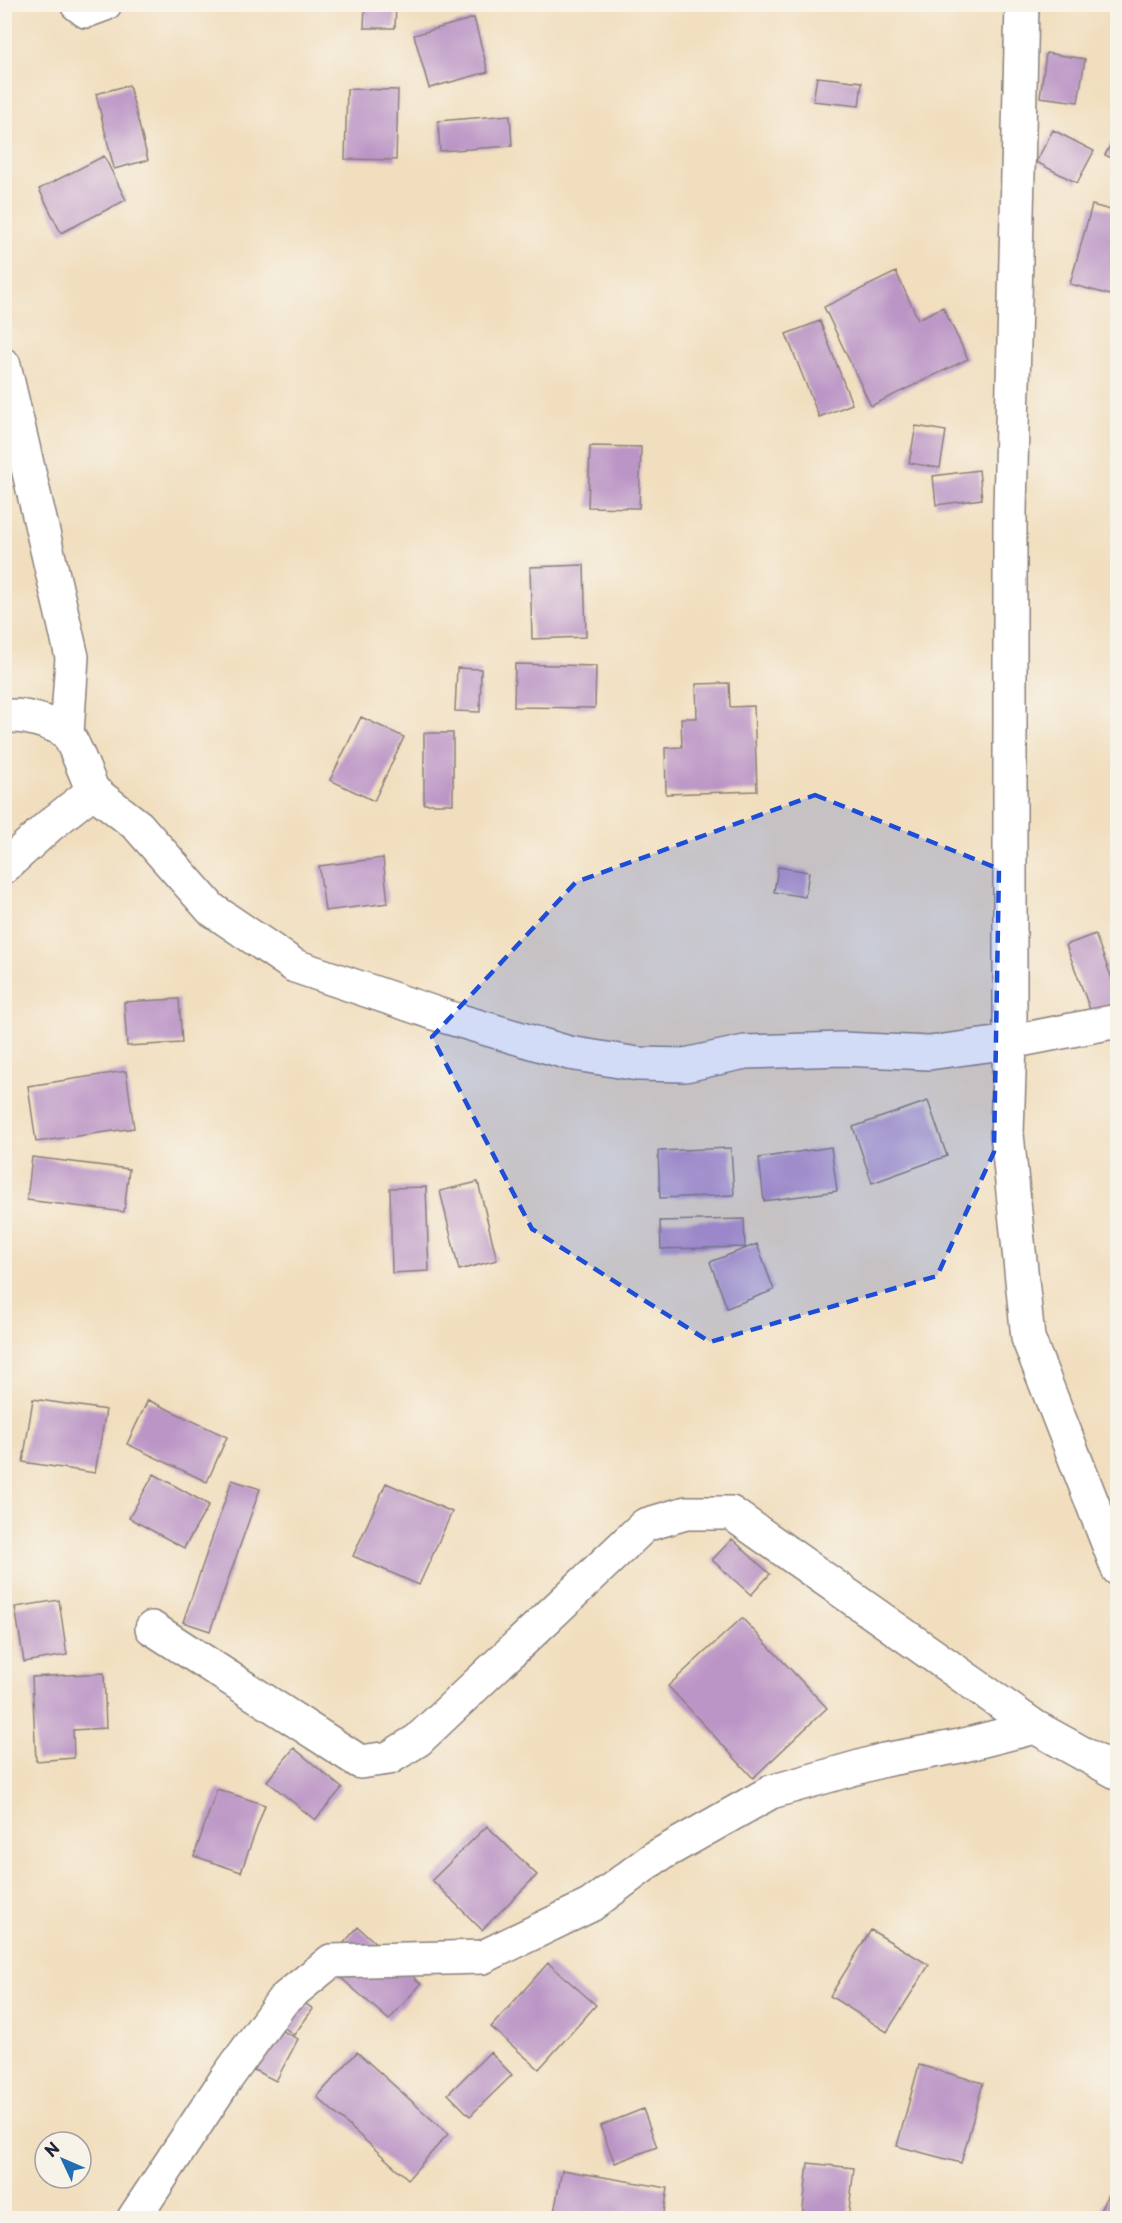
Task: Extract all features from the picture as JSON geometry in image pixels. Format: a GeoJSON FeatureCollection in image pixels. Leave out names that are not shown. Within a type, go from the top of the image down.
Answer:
{"type":"FeatureCollection","features":[{"type":"Feature","properties":{"kind":"street"},"geometry":{"type":"LineString","coordinates":[[77,4],[86,10],[105,4]]}},
{"type":"Feature","properties":{"kind":"street"},"geometry":{"type":"LineString","coordinates":[[1022,4],[1010,511],[1010,1042],[1007,1134],[1028,1338],[1118,1569]]}},
{"type":"Feature","properties":{"kind":"street"},"geometry":{"type":"LineString","coordinates":[[4,365],[72,657],[67,733],[93,790],[138,826],[211,909],[295,966],[440,1015],[569,1053],[638,1064],[685,1065],[745,1052],[842,1050],[929,1053],[1010,1042],[1118,1021]]}},
{"type":"Feature","properties":{"kind":"street"},"geometry":{"type":"LineString","coordinates":[[4,717],[25,716],[67,733]]}},
{"type":"Feature","properties":{"kind":"street"},"geometry":{"type":"LineString","coordinates":[[4,867],[93,790]]}},
{"type":"Feature","properties":{"kind":"street"},"geometry":{"type":"LineString","coordinates":[[152,1629],[360,1762],[389,1758],[418,1740],[645,1525],[686,1513],[731,1513],[1035,1727],[1118,1773]]}},
{"type":"Feature","properties":{"kind":"street"},"geometry":{"type":"LineString","coordinates":[[134,2218],[226,2079],[283,2000],[331,1961],[483,1957],[591,1905],[654,1858],[771,1792],[884,1760],[960,1746],[1035,1727]]}},
{"type":"Feature","properties":{"kind":"highlighted area"},"geometry":{"type":"Polygon","coordinates":[[[815,795],[999,869],[994,1152],[937,1276],[710,1342],[532,1229],[432,1037],[576,882],[815,795]]]}},
{"type":"Feature","properties":{"kind":"building"},"geometry":{"type":"Polygon","coordinates":[[[365,4],[396,4],[395,28],[364,28],[365,4]]]}},
{"type":"Feature","properties":{"kind":"building"},"geometry":{"type":"Polygon","coordinates":[[[474,18],[488,72],[429,88],[414,35],[474,18]]]}},
{"type":"Feature","properties":{"kind":"building"},"geometry":{"type":"Polygon","coordinates":[[[1046,53],[1085,59],[1078,102],[1040,97],[1046,53]]]}},
{"type":"Feature","properties":{"kind":"building"},"geometry":{"type":"Polygon","coordinates":[[[817,77],[862,82],[859,106],[813,101],[817,77]]]}},
{"type":"Feature","properties":{"kind":"building"},"geometry":{"type":"Polygon","coordinates":[[[129,85],[148,160],[114,169],[96,94],[129,85]]]}},
{"type":"Feature","properties":{"kind":"building"},"geometry":{"type":"Polygon","coordinates":[[[347,89],[398,90],[396,160],[345,159],[347,89]]]}},
{"type":"Feature","properties":{"kind":"building"},"geometry":{"type":"Polygon","coordinates":[[[510,115],[512,146],[440,151],[438,121],[510,115]]]}},
{"type":"Feature","properties":{"kind":"building"},"geometry":{"type":"Polygon","coordinates":[[[1053,130],[1094,151],[1077,183],[1036,162],[1053,130]]]}},
{"type":"Feature","properties":{"kind":"building"},"geometry":{"type":"Polygon","coordinates":[[[1118,130],[1118,161],[1105,155],[1118,130]]]}},
{"type":"Feature","properties":{"kind":"building"},"geometry":{"type":"Polygon","coordinates":[[[104,156],[126,200],[61,233],[39,189],[104,156]]]}},
{"type":"Feature","properties":{"kind":"building"},"geometry":{"type":"Polygon","coordinates":[[[1092,205],[1118,212],[1118,297],[1070,284],[1092,205]]]}},
{"type":"Feature","properties":{"kind":"building"},"geometry":{"type":"Polygon","coordinates":[[[896,272],[918,319],[943,307],[968,359],[871,406],[824,307],[896,272]]]}},
{"type":"Feature","properties":{"kind":"building"},"geometry":{"type":"Polygon","coordinates":[[[820,321],[852,404],[819,417],[786,334],[820,321]]]}},
{"type":"Feature","properties":{"kind":"building"},"geometry":{"type":"Polygon","coordinates":[[[916,426],[946,431],[940,468],[909,463],[916,426]]]}},
{"type":"Feature","properties":{"kind":"building"},"geometry":{"type":"Polygon","coordinates":[[[590,446],[641,447],[639,508],[588,507],[590,446]]]}},
{"type":"Feature","properties":{"kind":"building"},"geometry":{"type":"Polygon","coordinates":[[[979,470],[982,499],[936,505],[933,476],[979,470]]]}},
{"type":"Feature","properties":{"kind":"building"},"geometry":{"type":"Polygon","coordinates":[[[584,565],[586,637],[532,639],[530,567],[584,565]]]}},
{"type":"Feature","properties":{"kind":"building"},"geometry":{"type":"Polygon","coordinates":[[[515,664],[596,666],[595,708],[514,707],[515,664]]]}},
{"type":"Feature","properties":{"kind":"building"},"geometry":{"type":"Polygon","coordinates":[[[457,668],[481,669],[480,712],[455,711],[457,668]]]}},
{"type":"Feature","properties":{"kind":"building"},"geometry":{"type":"Polygon","coordinates":[[[729,683],[730,707],[754,706],[757,791],[666,794],[665,748],[682,747],[681,718],[697,718],[696,684],[729,683]]]}},
{"type":"Feature","properties":{"kind":"building"},"geometry":{"type":"Polygon","coordinates":[[[361,717],[404,737],[374,801],[330,780],[361,717]]]}},
{"type":"Feature","properties":{"kind":"building"},"geometry":{"type":"Polygon","coordinates":[[[424,733],[453,733],[453,804],[424,804],[424,733]]]}},
{"type":"Feature","properties":{"kind":"building"},"geometry":{"type":"Polygon","coordinates":[[[383,858],[388,903],[325,911],[319,866],[383,858]]]}},
{"type":"Feature","properties":{"kind":"building"},"geometry":{"type":"Polygon","coordinates":[[[778,867],[809,872],[805,897],[774,892],[778,867]]]}},
{"type":"Feature","properties":{"kind":"building"},"geometry":{"type":"Polygon","coordinates":[[[1095,934],[1118,995],[1118,1002],[1091,1012],[1066,945],[1095,934]]]}},
{"type":"Feature","properties":{"kind":"building"},"geometry":{"type":"Polygon","coordinates":[[[179,999],[182,1043],[127,1046],[124,1002],[179,999]]]}},
{"type":"Feature","properties":{"kind":"building"},"geometry":{"type":"Polygon","coordinates":[[[126,1071],[134,1128],[36,1142],[28,1086],[126,1071]]]}},
{"type":"Feature","properties":{"kind":"building"},"geometry":{"type":"Polygon","coordinates":[[[928,1101],[947,1156],[872,1183],[853,1127],[928,1101]]]}},
{"type":"Feature","properties":{"kind":"building"},"geometry":{"type":"Polygon","coordinates":[[[831,1147],[837,1191],[764,1201],[759,1158],[831,1147]]]}},
{"type":"Feature","properties":{"kind":"building"},"geometry":{"type":"Polygon","coordinates":[[[731,1148],[734,1195],[660,1198],[658,1151],[731,1148]]]}},
{"type":"Feature","properties":{"kind":"building"},"geometry":{"type":"Polygon","coordinates":[[[32,1157],[129,1169],[124,1212],[27,1200],[32,1157]]]}},
{"type":"Feature","properties":{"kind":"building"},"geometry":{"type":"Polygon","coordinates":[[[478,1182],[497,1260],[459,1270],[440,1191],[478,1182]]]}},
{"type":"Feature","properties":{"kind":"building"},"geometry":{"type":"Polygon","coordinates":[[[426,1187],[429,1271],[392,1273],[390,1188],[426,1187]]]}},
{"type":"Feature","properties":{"kind":"building"},"geometry":{"type":"Polygon","coordinates":[[[744,1219],[745,1247],[661,1249],[660,1221],[744,1219]]]}},
{"type":"Feature","properties":{"kind":"building"},"geometry":{"type":"Polygon","coordinates":[[[757,1244],[774,1290],[727,1308],[710,1262],[757,1244]]]}},
{"type":"Feature","properties":{"kind":"building"},"geometry":{"type":"Polygon","coordinates":[[[33,1399],[106,1410],[95,1473],[23,1462],[33,1399]]]}},
{"type":"Feature","properties":{"kind":"building"},"geometry":{"type":"Polygon","coordinates":[[[148,1400],[227,1437],[207,1482],[127,1444],[148,1400]]]}},
{"type":"Feature","properties":{"kind":"building"},"geometry":{"type":"Polygon","coordinates":[[[154,1474],[209,1505],[184,1548],[129,1518],[154,1474]]]}},
{"type":"Feature","properties":{"kind":"building"},"geometry":{"type":"Polygon","coordinates":[[[232,1480],[260,1489],[210,1631],[183,1622],[232,1480]]]}},
{"type":"Feature","properties":{"kind":"building"},"geometry":{"type":"Polygon","coordinates":[[[386,1483],[452,1512],[419,1585],[353,1556],[386,1483]]]}},
{"type":"Feature","properties":{"kind":"building"},"geometry":{"type":"Polygon","coordinates":[[[732,1539],[770,1574],[751,1595],[712,1560],[732,1539]]]}},
{"type":"Feature","properties":{"kind":"building"},"geometry":{"type":"Polygon","coordinates":[[[59,1600],[67,1655],[24,1662],[15,1607],[59,1600]]]}},
{"type":"Feature","properties":{"kind":"building"},"geometry":{"type":"Polygon","coordinates":[[[742,1618],[827,1708],[753,1778],[668,1686],[742,1618]]]}},
{"type":"Feature","properties":{"kind":"building"},"geometry":{"type":"Polygon","coordinates":[[[104,1673],[106,1728],[73,1730],[74,1758],[36,1761],[32,1677],[104,1673]]]}},
{"type":"Feature","properties":{"kind":"building"},"geometry":{"type":"Polygon","coordinates":[[[294,1748],[342,1788],[315,1820],[267,1781],[294,1748]]]}},
{"type":"Feature","properties":{"kind":"building"},"geometry":{"type":"Polygon","coordinates":[[[217,1789],[265,1805],[241,1872],[194,1856],[217,1789]]]}},
{"type":"Feature","properties":{"kind":"building"},"geometry":{"type":"Polygon","coordinates":[[[487,1826],[537,1875],[482,1930],[432,1880],[487,1826]]]}},
{"type":"Feature","properties":{"kind":"building"},"geometry":{"type":"Polygon","coordinates":[[[358,1927],[421,1984],[389,2020],[325,1964],[358,1927]]]}},
{"type":"Feature","properties":{"kind":"building"},"geometry":{"type":"Polygon","coordinates":[[[871,1930],[929,1965],[887,2032],[830,1996],[871,1930]]]}},
{"type":"Feature","properties":{"kind":"building"},"geometry":{"type":"Polygon","coordinates":[[[548,1963],[596,2005],[539,2069],[491,2027],[548,1963]]]}},
{"type":"Feature","properties":{"kind":"building"},"geometry":{"type":"Polygon","coordinates":[[[292,1994],[313,2009],[294,2035],[274,2020],[292,1994]]]}},
{"type":"Feature","properties":{"kind":"building"},"geometry":{"type":"Polygon","coordinates":[[[273,2026],[298,2039],[276,2081],[250,2068],[273,2026]]]}},
{"type":"Feature","properties":{"kind":"building"},"geometry":{"type":"Polygon","coordinates":[[[357,2052],[448,2134],[408,2179],[317,2097],[357,2052]]]}},
{"type":"Feature","properties":{"kind":"building"},"geometry":{"type":"Polygon","coordinates":[[[490,2052],[512,2075],[470,2116],[448,2094],[490,2052]]]}},
{"type":"Feature","properties":{"kind":"building"},"geometry":{"type":"Polygon","coordinates":[[[919,2065],[983,2083],[961,2163],[897,2146],[919,2065]]]}},
{"type":"Feature","properties":{"kind":"building"},"geometry":{"type":"Polygon","coordinates":[[[643,2109],[657,2147],[615,2163],[600,2126],[643,2109]]]}},
{"type":"Feature","properties":{"kind":"building"},"geometry":{"type":"Polygon","coordinates":[[[808,2163],[854,2168],[848,2218],[802,2218],[808,2163]]]}},
{"type":"Feature","properties":{"kind":"building"},"geometry":{"type":"Polygon","coordinates":[[[562,2170],[668,2188],[663,2218],[553,2218],[562,2170]]]}},
{"type":"Feature","properties":{"kind":"building"},"geometry":{"type":"Polygon","coordinates":[[[1118,2175],[1118,2218],[1096,2218],[1118,2175]]]}}]}
